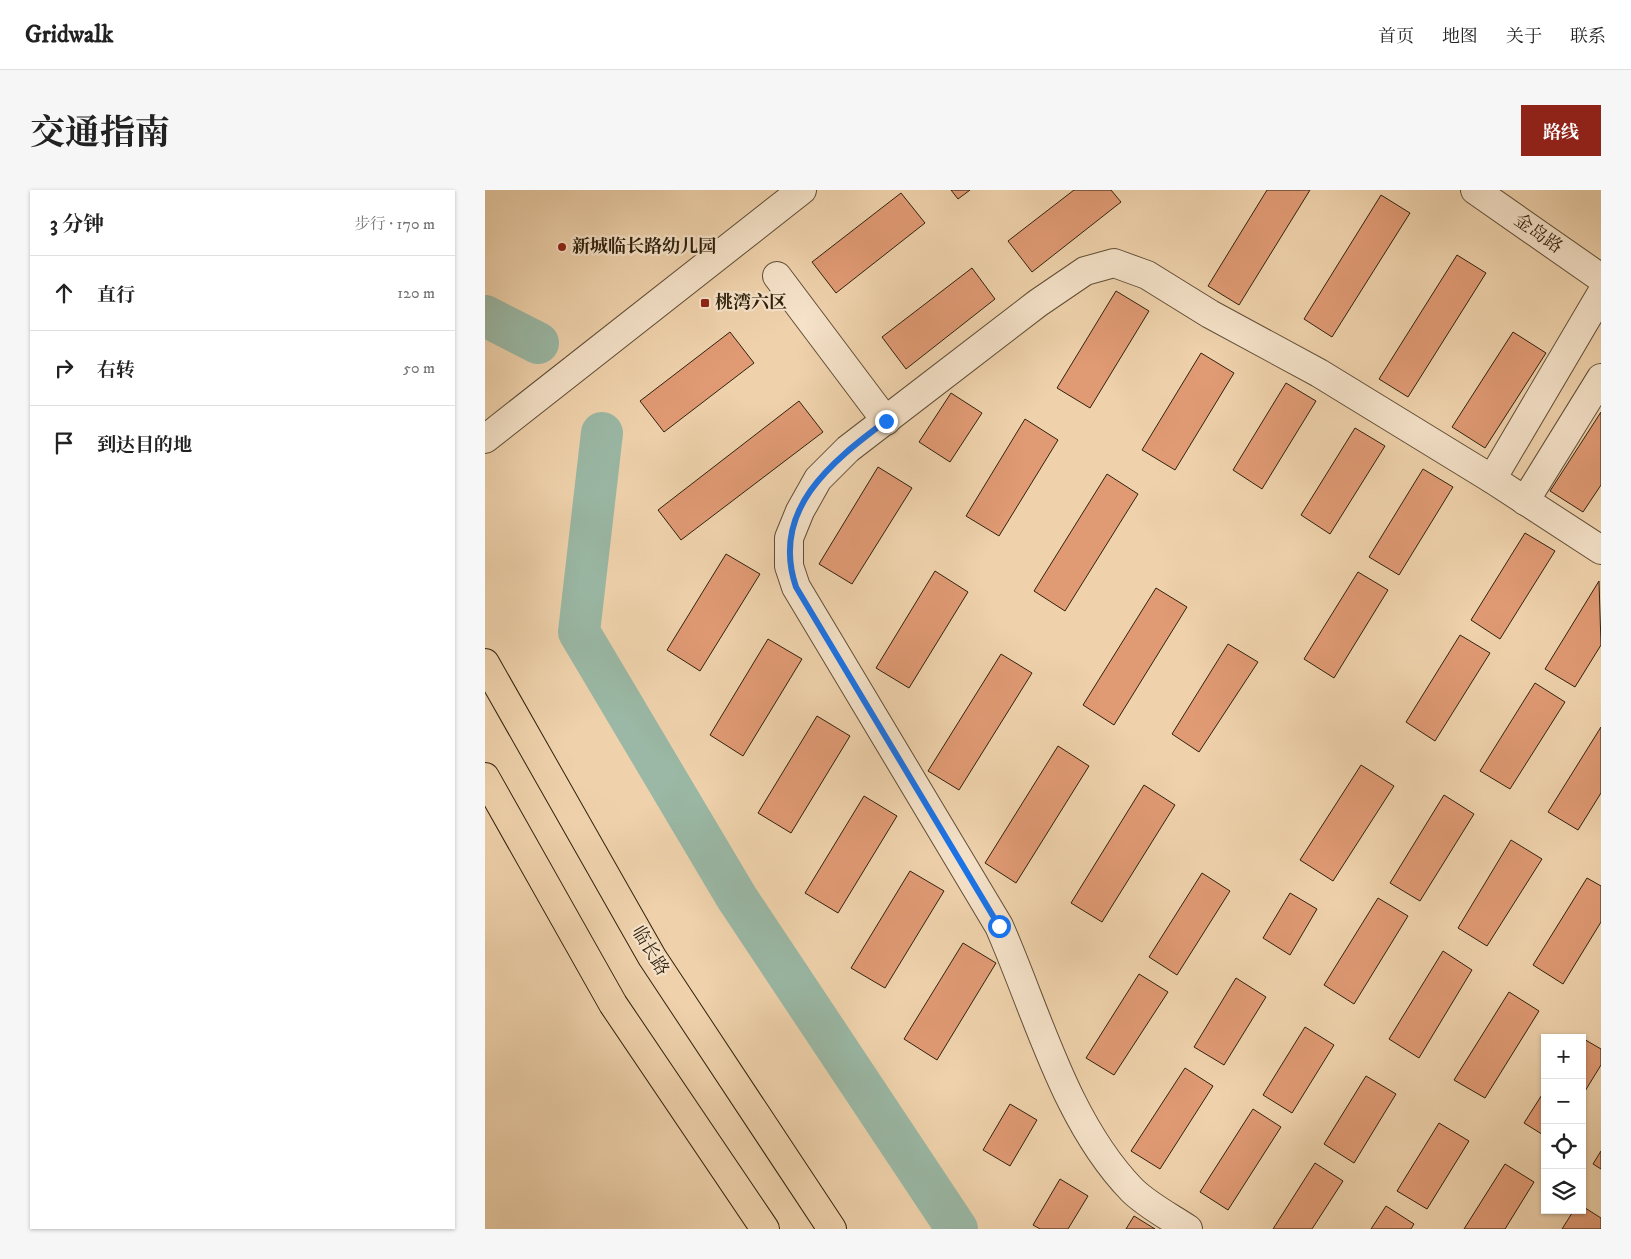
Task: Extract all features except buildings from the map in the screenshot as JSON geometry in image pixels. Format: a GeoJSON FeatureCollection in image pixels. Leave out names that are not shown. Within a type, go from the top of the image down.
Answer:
{"type":"FeatureCollection","features":[{"type":"Feature","properties":{"kind":"main road","name":"临长路"},"geometry":{"type":"LineString","coordinates":[[485,663],[652,957],[832,1229]]}},
{"type":"Feature","properties":{"kind":"main road"},"geometry":{"type":"LineString","coordinates":[[485,777],[613,1004],[765,1229]]}},
{"type":"Feature","properties":{"kind":"street"},"geometry":{"type":"LineString","coordinates":[[485,439],[802,190]]}},
{"type":"Feature","properties":{"kind":"street","name":"金岛路"},"geometry":{"type":"LineString","coordinates":[[1475,190],[1601,278]]}},
{"type":"Feature","properties":{"kind":"street"},"geometry":{"type":"LineString","coordinates":[[1188,1229],[1133,1192],[1105,1160],[1077,1110],[1036,1019],[1018,969],[999,926],[796,587],[789,566],[789,538],[800,511],[818,479],[848,449],[1054,292],[1085,271],[1114,263],[1147,275],[1210,314],[1319,374],[1492,479],[1601,550]]}},
{"type":"Feature","properties":{"kind":"street"},"geometry":{"type":"LineString","coordinates":[[777,276],[886,421]]}},
{"type":"Feature","properties":{"kind":"street"},"geometry":{"type":"LineString","coordinates":[[1492,479],[1601,294]]}},
{"type":"Feature","properties":{"kind":"street"},"geometry":{"type":"LineString","coordinates":[[1525,501],[1601,378]]}},
{"type":"Feature","properties":{"kind":"waterway"},"geometry":{"type":"LineString","coordinates":[[485,316],[538,343]]}},
{"type":"Feature","properties":{"kind":"waterway"},"geometry":{"type":"LineString","coordinates":[[602,433],[579,632],[737,898],[957,1229]]}},
{"type":"Feature","properties":{"kind":"place","name":"新城临长路幼儿园"},"geometry":{"type":"Point","coordinates":[562,247]}},
{"type":"Feature","properties":{"kind":"place","name":"桃湾六区"},"geometry":{"type":"Point","coordinates":[705,303]}},
{"type":"Feature","properties":{"kind":"route"},"geometry":{"type":"LineString","coordinates":[[886,421],[848,449],[818,479],[800,511],[789,538],[789,566],[796,587],[999,926]]}}]}
